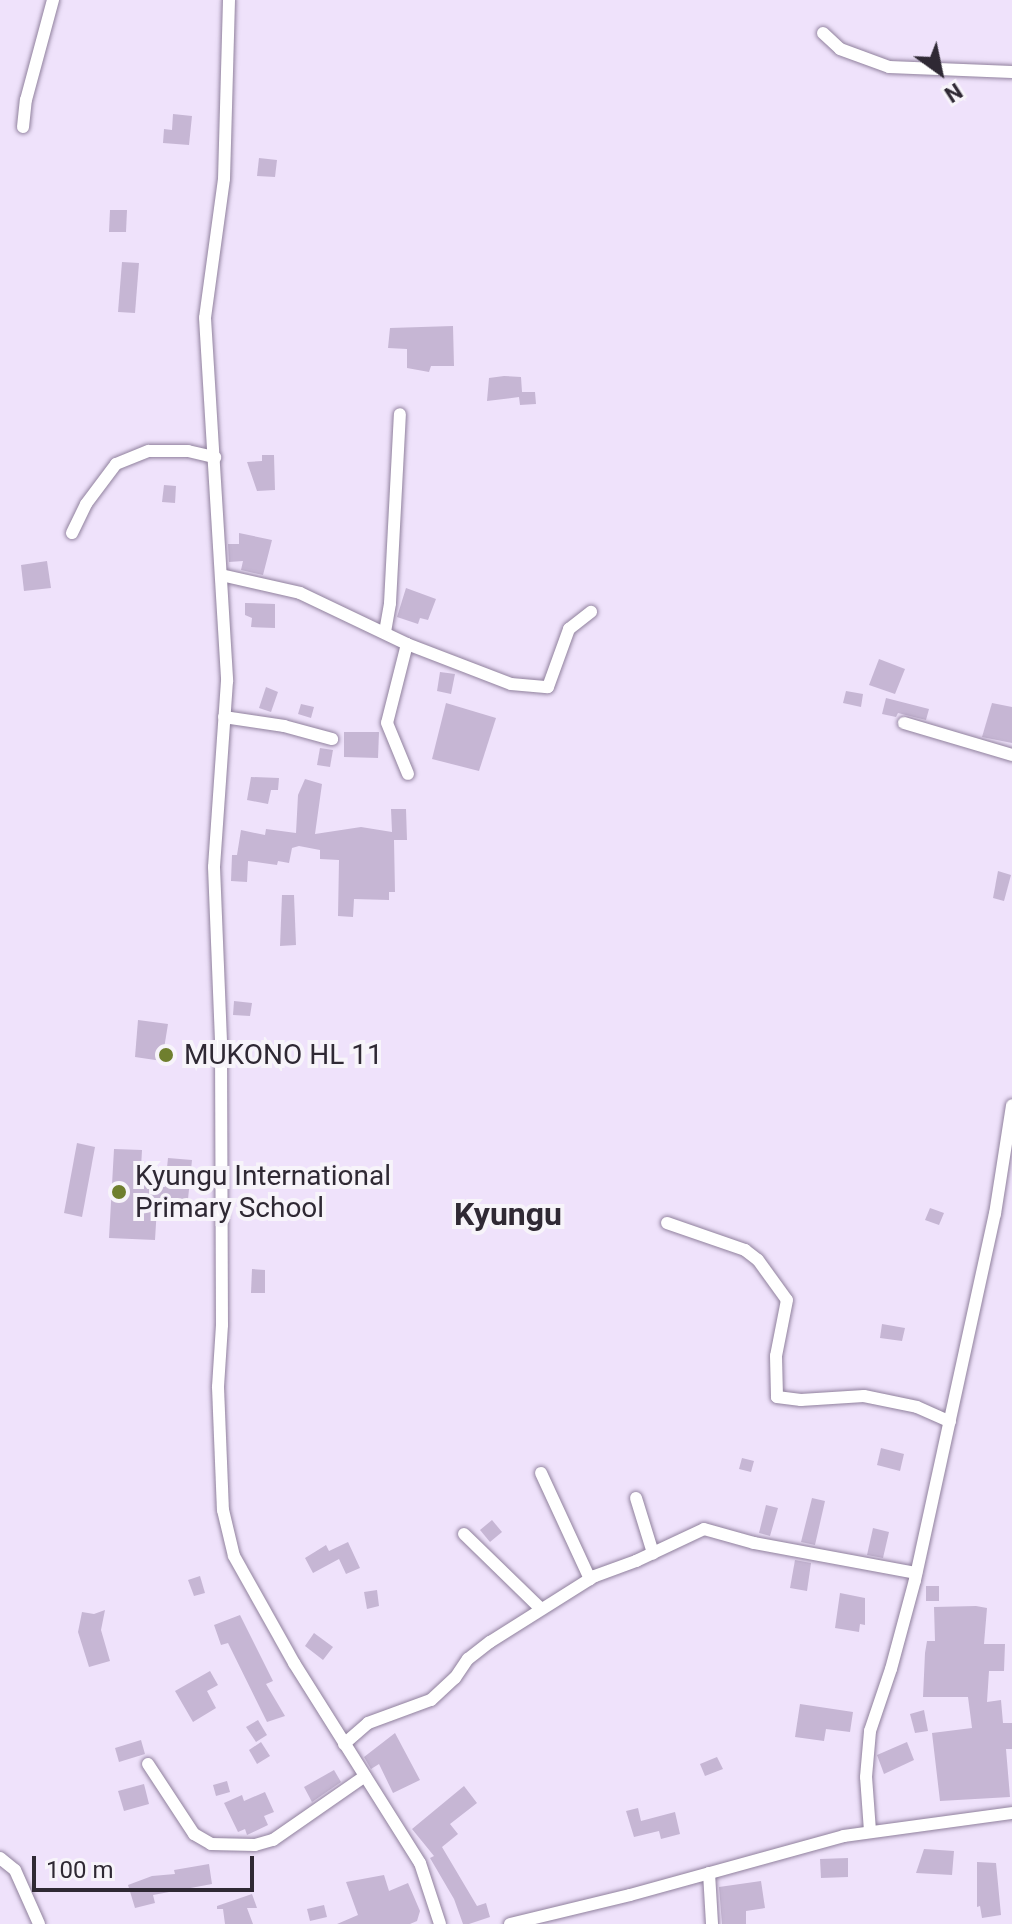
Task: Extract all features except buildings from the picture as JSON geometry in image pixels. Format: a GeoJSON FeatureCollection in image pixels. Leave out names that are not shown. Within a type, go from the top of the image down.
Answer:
{"type":"FeatureCollection","features":[{"type":"Feature","properties":{"kind":"street"},"geometry":{"type":"LineString","coordinates":[[23,127],[26,100],[53,0]]}},
{"type":"Feature","properties":{"kind":"street"},"geometry":{"type":"LineString","coordinates":[[229,0],[224,179],[205,318],[227,681],[214,867],[221,1044],[222,1325],[218,1387],[223,1510],[234,1556],[344,1744],[420,1863],[440,1924]]}},
{"type":"Feature","properties":{"kind":"street"},"geometry":{"type":"LineString","coordinates":[[823,33],[840,49],[889,67],[1012,72]]}},
{"type":"Feature","properties":{"kind":"street"},"geometry":{"type":"LineString","coordinates":[[385,632],[390,603],[400,414]]}},
{"type":"Feature","properties":{"kind":"street"},"geometry":{"type":"LineString","coordinates":[[72,533],[86,504],[116,464],[149,451],[188,451],[215,457]]}},
{"type":"Feature","properties":{"kind":"street"},"geometry":{"type":"LineString","coordinates":[[221,575],[277,585],[407,644],[511,684],[548,687],[569,629],[591,612]]}},
{"type":"Feature","properties":{"kind":"street"},"geometry":{"type":"LineString","coordinates":[[407,644],[387,723],[408,774]]}},
{"type":"Feature","properties":{"kind":"street"},"geometry":{"type":"LineString","coordinates":[[224,717],[284,726],[332,739]]}},
{"type":"Feature","properties":{"kind":"street"},"geometry":{"type":"LineString","coordinates":[[904,723],[1012,755]]}},
{"type":"Feature","properties":{"kind":"street"},"geometry":{"type":"LineString","coordinates":[[870,1831],[866,1777],[870,1731],[891,1669],[916,1573],[995,1214],[1012,1105]]}},
{"type":"Feature","properties":{"kind":"street"},"geometry":{"type":"LineString","coordinates":[[667,1223],[745,1250],[758,1260],[787,1300],[776,1356],[777,1397],[801,1400],[864,1396],[917,1407],[950,1422]]}},
{"type":"Feature","properties":{"kind":"street"},"geometry":{"type":"LineString","coordinates":[[541,1473],[590,1579]]}},
{"type":"Feature","properties":{"kind":"street"},"geometry":{"type":"LineString","coordinates":[[636,1498],[653,1553]]}},
{"type":"Feature","properties":{"kind":"street"},"geometry":{"type":"LineString","coordinates":[[344,1744],[368,1723],[431,1700],[455,1678],[468,1659],[590,1579],[704,1529],[754,1543],[916,1573]]}},
{"type":"Feature","properties":{"kind":"street"},"geometry":{"type":"LineString","coordinates":[[464,1534],[541,1609]]}},
{"type":"Feature","properties":{"kind":"street"},"geometry":{"type":"LineString","coordinates":[[148,1764],[194,1834],[211,1844],[255,1845],[273,1840],[365,1776]]}},
{"type":"Feature","properties":{"kind":"street"},"geometry":{"type":"LineString","coordinates":[[510,1924],[870,1831],[1012,1813]]}},
{"type":"Feature","properties":{"kind":"street"},"geometry":{"type":"LineString","coordinates":[[0,1858],[15,1870],[39,1924]]}},
{"type":"Feature","properties":{"kind":"street"},"geometry":{"type":"LineString","coordinates":[[709,1873],[712,1924]]}},
{"type":"Feature","properties":{"kind":"place","name":"MUKONO HL 11"},"geometry":{"type":"Point","coordinates":[166,1055]}},
{"type":"Feature","properties":{"kind":"place","name":"Kyungu International Primary School"},"geometry":{"type":"Point","coordinates":[119,1192]}},
{"type":"Feature","properties":{"kind":"district","name":"Kyungu"},"geometry":{"type":"Point","coordinates":[508,1214]}}]}
